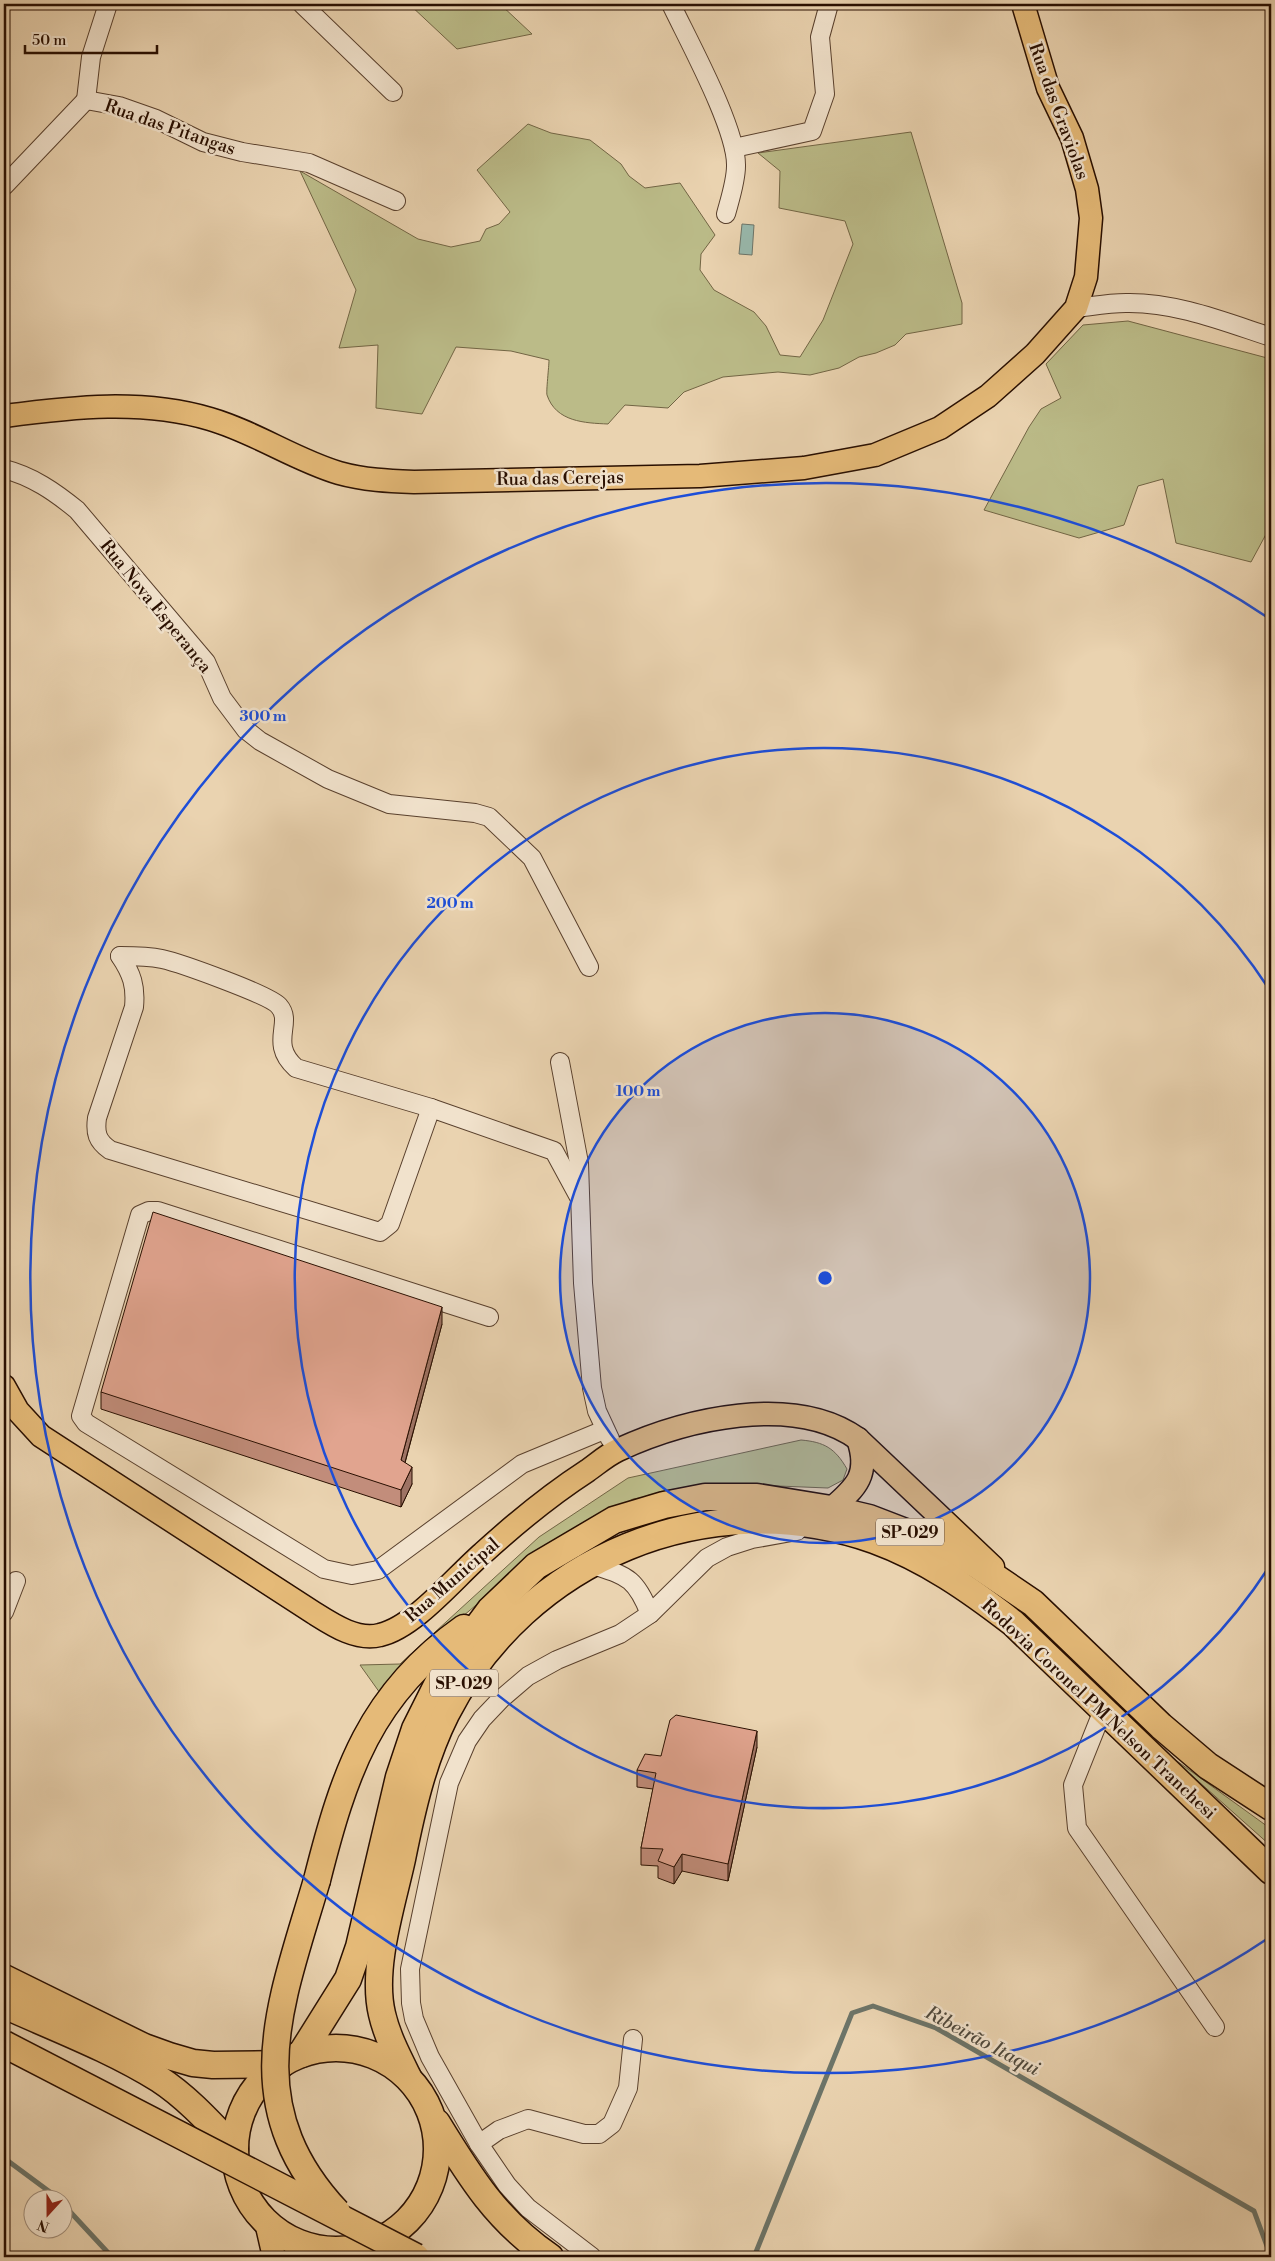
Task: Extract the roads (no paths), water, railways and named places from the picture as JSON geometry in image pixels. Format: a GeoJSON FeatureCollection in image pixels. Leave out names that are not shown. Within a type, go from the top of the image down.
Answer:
{"type":"FeatureCollection","features":[{"type":"Feature","properties":{"kind":"highway","name":"Rodovia Coronel PM Nelson Tranchesi"},"geometry":{"type":"LineString","coordinates":[[292,2059],[348,1978],[360,1947],[399,1777],[415,1729],[443,1673],[490,1610],[536,1566],[614,1520],[705,1497],[757,1497],[826,1518],[923,1561],[966,1586],[1013,1623],[1271,1871]]}},
{"type":"Feature","properties":{"kind":"highway","name":"Rodovia Coronel PM Nelson Tranchesi"},"geometry":{"type":"LineString","coordinates":[[408,2077],[394,2049],[382,2016],[379,1985],[382,1954],[416,1788],[445,1716],[469,1675],[494,1641],[541,1598],[590,1564],[638,1541],[687,1527],[750,1521],[826,1518],[887,1524],[942,1546],[977,1565],[1033,1603],[1161,1726],[1208,1766],[1271,1807]]}},
{"type":"Feature","properties":{"kind":"highway"},"geometry":{"type":"LineString","coordinates":[[342,2218],[324,2198],[296,2157],[281,2122],[275,2086],[275,2047],[278,2020],[334,1814],[347,1779],[375,1719],[407,1677],[423,1661],[490,1610]]}},
{"type":"Feature","properties":{"kind":"highway"},"geometry":{"type":"LineString","coordinates":[[4,1978],[144,2047],[177,2058],[213,2065],[292,2059],[334,2048],[361,2051],[386,2061],[408,2077],[422,2094],[432,2114],[483,2195],[524,2240],[550,2257]]}},
{"type":"Feature","properties":{"kind":"highway"},"geometry":{"type":"LineString","coordinates":[[4,2005],[112,2054],[160,2080],[198,2110],[234,2149]]}},
{"type":"Feature","properties":{"kind":"highway"},"geometry":{"type":"LineString","coordinates":[[4,2044],[416,2257]]}},
{"type":"Feature","properties":{"kind":"highway"},"geometry":{"type":"LineString","coordinates":[[292,2059],[260,2082],[245,2106],[236,2132],[234,2149],[246,2194],[266,2222],[290,2239],[318,2249],[348,2250],[376,2243],[401,2228],[422,2204],[435,2176],[438,2145],[432,2114]]}},
{"type":"Feature","properties":{"kind":"main road","name":"Rua das Graviolas"},"geometry":{"type":"LineString","coordinates":[[1023,4],[1048,88],[1072,138],[1087,189],[1091,218],[1086,277],[1076,308]]}},
{"type":"Feature","properties":{"kind":"main road","name":"Rua das Cerejas"},"geometry":{"type":"LineString","coordinates":[[4,416],[100,405],[177,410],[213,420],[339,473],[374,480],[414,482],[700,476],[804,468],[876,454],[940,428],[988,396],[1035,354],[1076,308]]}},
{"type":"Feature","properties":{"kind":"main road","name":"Rua Municipal"},"geometry":{"type":"LineString","coordinates":[[4,1386],[33,1429],[65,1453],[335,1627],[369,1636],[378,1636],[396,1629],[432,1602],[477,1558],[553,1493],[617,1450],[676,1429],[736,1415],[790,1416],[819,1420],[843,1428],[858,1439],[959,1536],[1033,1603]]}},
{"type":"Feature","properties":{"kind":"main road"},"geometry":{"type":"LineString","coordinates":[[826,1518],[854,1489],[862,1471],[864,1455],[858,1439]]}},
{"type":"Feature","properties":{"kind":"main road"},"geometry":{"type":"LineString","coordinates":[[266,2222],[274,2257]]}},
{"type":"Feature","properties":{"kind":"main road"},"geometry":{"type":"LineString","coordinates":[[366,2257],[401,2228]]}},
{"type":"Feature","properties":{"kind":"street"},"geometry":{"type":"LineString","coordinates":[[4,186],[86,100],[91,57],[108,4]]}},
{"type":"Feature","properties":{"kind":"street"},"geometry":{"type":"LineString","coordinates":[[302,4],[393,92]]}},
{"type":"Feature","properties":{"kind":"street"},"geometry":{"type":"LineString","coordinates":[[670,4],[720,110],[734,148],[736,166],[726,214]]}},
{"type":"Feature","properties":{"kind":"street"},"geometry":{"type":"LineString","coordinates":[[734,148],[812,131],[825,94],[820,37],[829,4]]}},
{"type":"Feature","properties":{"kind":"street","name":"Rua das Pitangas"},"geometry":{"type":"LineString","coordinates":[[86,100],[120,106],[156,119],[203,142],[242,152],[309,163],[396,201]]}},
{"type":"Feature","properties":{"kind":"street"},"geometry":{"type":"LineString","coordinates":[[1076,308],[1127,302],[1165,307],[1203,314],[1271,337]]}},
{"type":"Feature","properties":{"kind":"street","name":"Rua Nova Esperança"},"geometry":{"type":"LineString","coordinates":[[4,469],[30,479],[54,492],[77,510],[206,662],[222,698],[234,717],[260,741],[328,779],[389,804],[475,813],[489,818],[532,858],[589,967]]}},
{"type":"Feature","properties":{"kind":"street"},"geometry":{"type":"LineString","coordinates":[[431,1108],[390,1224],[380,1232],[110,1150],[102,1145],[96,1136],[97,1118],[134,1008],[136,990],[134,980],[120,956],[142,956],[164,960],[258,994],[279,1006],[284,1018],[280,1040],[286,1059],[296,1068],[431,1108],[554,1151],[580,1199]]}},
{"type":"Feature","properties":{"kind":"street"},"geometry":{"type":"LineString","coordinates":[[560,1062],[578,1163],[583,1283],[592,1388],[604,1430],[617,1450]]}},
{"type":"Feature","properties":{"kind":"street"},"geometry":{"type":"LineString","coordinates":[[489,1317],[158,1211],[149,1211],[140,1215],[81,1416],[86,1423],[324,1569],[352,1576],[378,1570],[522,1464],[604,1430]]}},
{"type":"Feature","properties":{"kind":"street"},"geometry":{"type":"LineString","coordinates":[[592,2257],[554,2230],[518,2198],[479,2144],[430,2057],[419,2033],[411,2003],[410,1969],[449,1783],[467,1741],[501,1698],[528,1676],[557,1660],[620,1634],[650,1614],[706,1558],[727,1548],[826,1518]]}},
{"type":"Feature","properties":{"kind":"street"},"geometry":{"type":"LineString","coordinates":[[590,1564],[621,1575],[635,1583],[650,1614]]}},
{"type":"Feature","properties":{"kind":"street"},"geometry":{"type":"LineString","coordinates":[[4,1612],[16,1581]]}},
{"type":"Feature","properties":{"kind":"street"},"geometry":{"type":"LineString","coordinates":[[1103,1710],[1073,1785],[1077,1828],[1215,2027]]}},
{"type":"Feature","properties":{"kind":"street"},"geometry":{"type":"LineString","coordinates":[[479,2144],[499,2130],[528,2119],[584,2134],[599,2134],[612,2124],[628,2088],[633,2039]]}},
{"type":"Feature","properties":{"kind":"waterway","name":"Ribeirão Itaqui"},"geometry":{"type":"LineString","coordinates":[[754,2257],[852,2013],[873,2006],[936,2028],[1254,2211],[1271,2257]]}},
{"type":"Feature","properties":{"kind":"waterway","name":"Ribeirão Itaqui"},"geometry":{"type":"LineString","coordinates":[[4,2158],[44,2188]]}},
{"type":"Feature","properties":{"kind":"waterway","name":"Ribeirão Itaqui"},"geometry":{"type":"LineString","coordinates":[[72,2214],[112,2257]]}}]}
